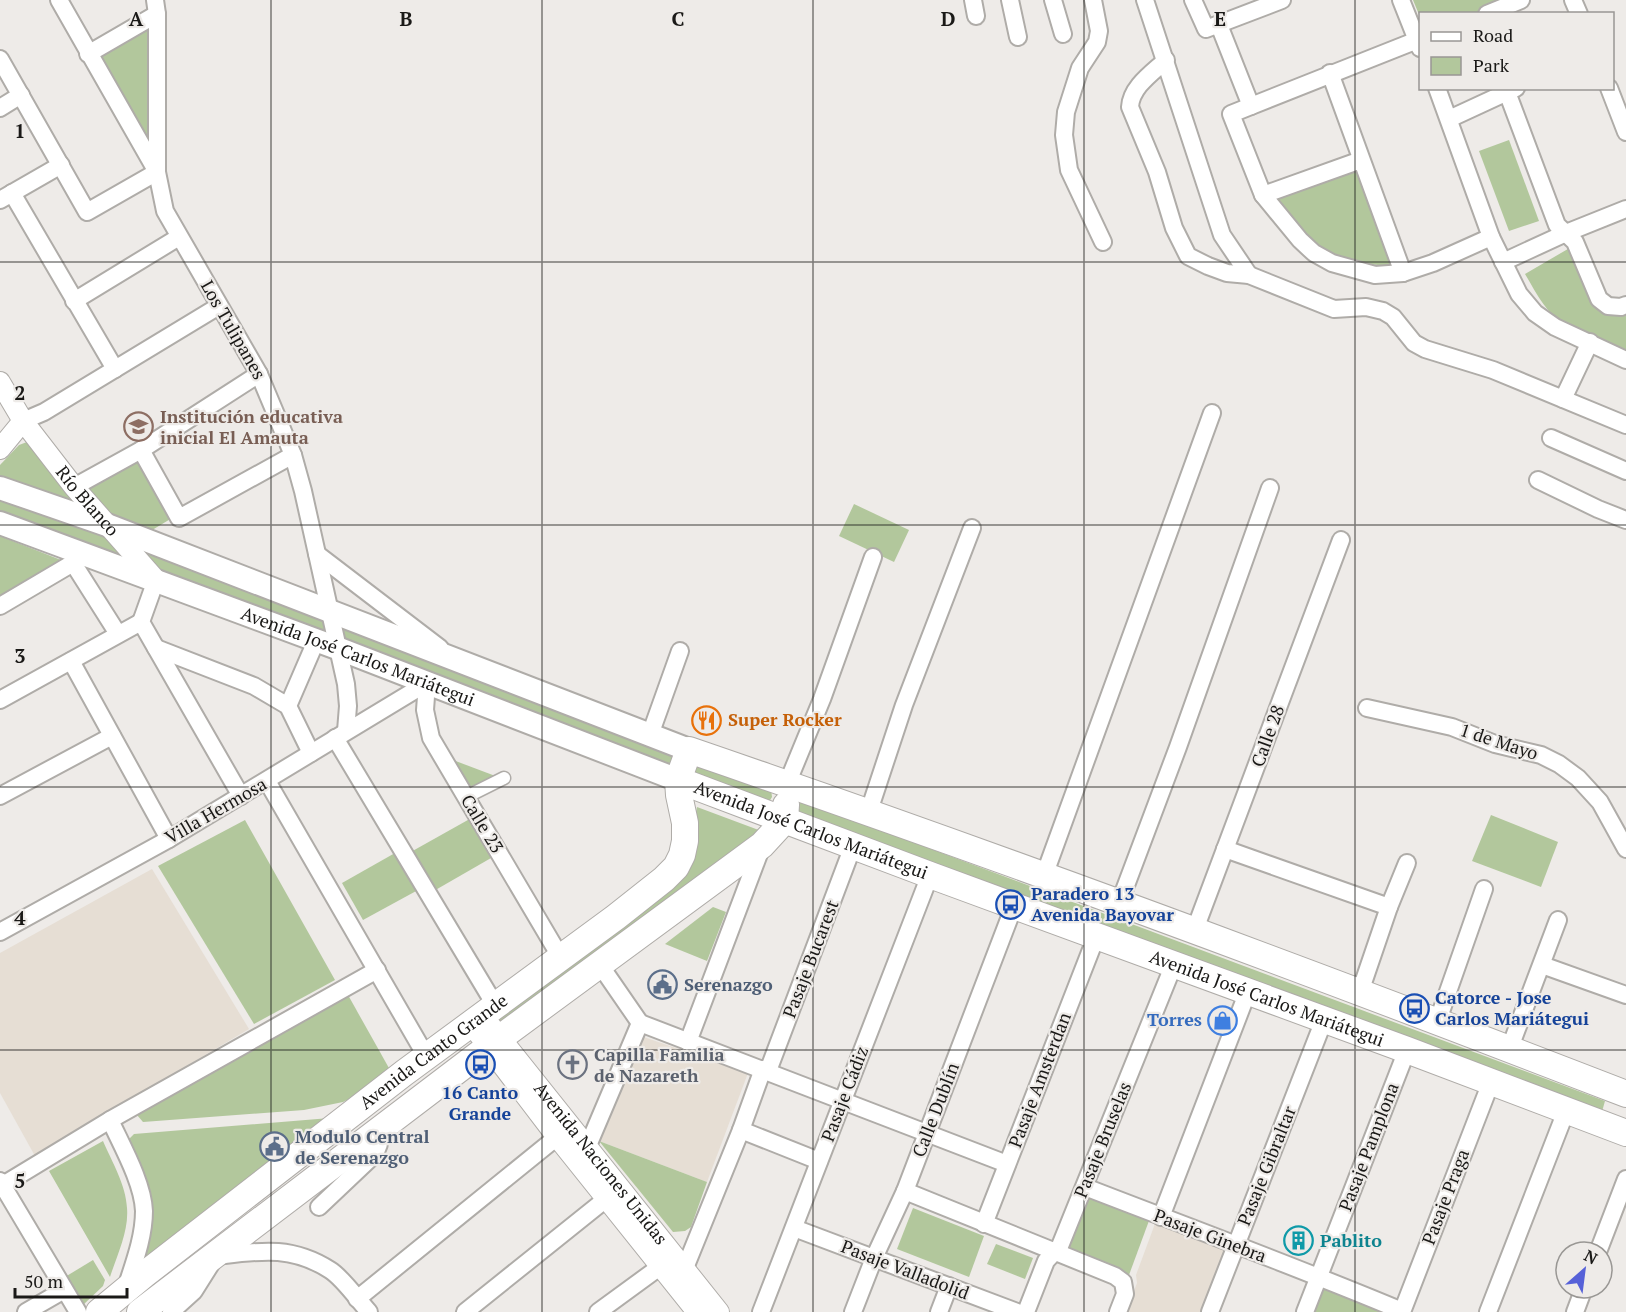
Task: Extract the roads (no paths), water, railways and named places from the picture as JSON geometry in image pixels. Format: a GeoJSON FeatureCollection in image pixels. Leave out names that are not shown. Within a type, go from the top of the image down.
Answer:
{"type":"FeatureCollection","features":[{"type":"Feature","properties":{"kind":"main road","name":"Avenida José Carlos Mariátegui"},"geometry":{"type":"LineString","coordinates":[[0,488],[107,525],[689,750],[1044,876],[1360,992],[1624,1093]]}},
{"type":"Feature","properties":{"kind":"main road","name":"Avenida José Carlos Mariátegui"},"geometry":{"type":"LineString","coordinates":[[0,523],[76,558],[156,580],[930,875],[1618,1129]]}},
{"type":"Feature","properties":{"kind":"main road","name":"Avenida Canto Grande"},"geometry":{"type":"LineString","coordinates":[[99,1312],[426,1056],[561,958],[664,879],[676,867],[685,841],[685,823],[678,780],[689,750]]}},
{"type":"Feature","properties":{"kind":"main road"},"geometry":{"type":"LineString","coordinates":[[785,820],[787,784]]}},
{"type":"Feature","properties":{"kind":"main road","name":"Avenida Canto Grande"},"geometry":{"type":"LineString","coordinates":[[140,1312],[495,1043],[762,845],[785,820]]}},
{"type":"Feature","properties":{"kind":"main road"},"geometry":{"type":"LineString","coordinates":[[1618,1129],[1624,1093]]}},
{"type":"Feature","properties":{"kind":"street"},"geometry":{"type":"LineString","coordinates":[[0,59],[87,212],[156,172],[59,0]]}},
{"type":"Feature","properties":{"kind":"street"},"geometry":{"type":"LineString","coordinates":[[1010,0],[1018,38]]}},
{"type":"Feature","properties":{"kind":"street"},"geometry":{"type":"LineString","coordinates":[[1053,0],[1063,34]]}},
{"type":"Feature","properties":{"kind":"street"},"geometry":{"type":"LineString","coordinates":[[1094,0],[1099,31],[1097,42],[1080,68],[1066,112],[1064,135],[1069,170],[1103,242]]}},
{"type":"Feature","properties":{"kind":"street"},"geometry":{"type":"LineString","coordinates":[[1145,0],[1222,235],[1249,275]]}},
{"type":"Feature","properties":{"kind":"street"},"geometry":{"type":"LineString","coordinates":[[1193,0],[1206,29],[1219,25],[1256,4],[1281,0]]}},
{"type":"Feature","properties":{"kind":"street"},"geometry":{"type":"LineString","coordinates":[[1401,0],[1419,42],[1330,73],[1231,114],[1263,195],[1300,240],[1314,253],[1332,263],[1375,275],[1403,273],[1433,263],[1491,237]]}},
{"type":"Feature","properties":{"kind":"street"},"geometry":{"type":"LineString","coordinates":[[1502,4],[1521,0]]}},
{"type":"Feature","properties":{"kind":"street"},"geometry":{"type":"LineString","coordinates":[[88,54],[156,7]]}},
{"type":"Feature","properties":{"kind":"street","name":"Los Tulipanes"},"geometry":{"type":"LineString","coordinates":[[156,7],[156,172],[165,211],[219,306],[240,337],[259,374],[293,455],[328,611],[327,644],[346,684],[348,706],[341,735]]}},
{"type":"Feature","properties":{"kind":"street"},"geometry":{"type":"LineString","coordinates":[[1219,25],[1251,106]]}},
{"type":"Feature","properties":{"kind":"street"},"geometry":{"type":"LineString","coordinates":[[1166,60],[1137,88],[1131,97],[1130,107],[1157,172],[1169,216],[1188,256],[1227,273],[1249,275],[1334,309],[1366,307],[1383,311],[1394,317],[1414,343],[1425,349],[1493,370],[1626,425]]}},
{"type":"Feature","properties":{"kind":"street"},"geometry":{"type":"LineString","coordinates":[[1330,73],[1403,273]]}},
{"type":"Feature","properties":{"kind":"street"},"geometry":{"type":"LineString","coordinates":[[1438,90],[1491,237],[1518,294],[1535,313],[1555,327],[1626,360]]}},
{"type":"Feature","properties":{"kind":"street"},"geometry":{"type":"LineString","coordinates":[[1449,119],[1511,90],[1557,225],[1575,242],[1599,299],[1608,306],[1626,305]]}},
{"type":"Feature","properties":{"kind":"street"},"geometry":{"type":"LineString","coordinates":[[1610,90],[1624,123]]}},
{"type":"Feature","properties":{"kind":"street"},"geometry":{"type":"LineString","coordinates":[[0,108],[21,95]]}},
{"type":"Feature","properties":{"kind":"street"},"geometry":{"type":"LineString","coordinates":[[1263,195],[1361,160]]}},
{"type":"Feature","properties":{"kind":"street"},"geometry":{"type":"LineString","coordinates":[[60,165],[6,196],[115,369]]}},
{"type":"Feature","properties":{"kind":"street"},"geometry":{"type":"LineString","coordinates":[[1503,262],[1626,209]]}},
{"type":"Feature","properties":{"kind":"street"},"geometry":{"type":"LineString","coordinates":[[74,301],[179,237]]}},
{"type":"Feature","properties":{"kind":"street"},"geometry":{"type":"LineString","coordinates":[[0,449],[23,422],[44,412],[219,306]]}},
{"type":"Feature","properties":{"kind":"street"},"geometry":{"type":"LineString","coordinates":[[1563,399],[1590,342]]}},
{"type":"Feature","properties":{"kind":"street"},"geometry":{"type":"LineString","coordinates":[[74,487],[141,450],[259,374]]}},
{"type":"Feature","properties":{"kind":"street","name":"Río Blanco"},"geometry":{"type":"LineString","coordinates":[[0,382],[23,422],[74,487],[156,580]]}},
{"type":"Feature","properties":{"kind":"street"},"geometry":{"type":"LineString","coordinates":[[1044,876],[1212,412]]}},
{"type":"Feature","properties":{"kind":"street"},"geometry":{"type":"LineString","coordinates":[[1551,438],[1626,471]]}},
{"type":"Feature","properties":{"kind":"street"},"geometry":{"type":"LineString","coordinates":[[141,450],[179,518],[293,455]]}},
{"type":"Feature","properties":{"kind":"street"},"geometry":{"type":"LineString","coordinates":[[1538,480],[1626,520]]}},
{"type":"Feature","properties":{"kind":"street"},"geometry":{"type":"LineString","coordinates":[[1119,904],[1178,747],[1270,488]]}},
{"type":"Feature","properties":{"kind":"street"},"geometry":{"type":"LineString","coordinates":[[868,814],[904,705],[972,528]]}},
{"type":"Feature","properties":{"kind":"street","name":"Calle 28"},"geometry":{"type":"LineString","coordinates":[[1194,932],[1341,540]]}},
{"type":"Feature","properties":{"kind":"street"},"geometry":{"type":"LineString","coordinates":[[317,554],[457,661]]}},
{"type":"Feature","properties":{"kind":"street"},"geometry":{"type":"LineString","coordinates":[[787,784],[822,699],[873,557]]}},
{"type":"Feature","properties":{"kind":"street"},"geometry":{"type":"LineString","coordinates":[[0,606],[76,558],[118,634]]}},
{"type":"Feature","properties":{"kind":"street"},"geometry":{"type":"LineString","coordinates":[[0,700],[141,622],[156,580]]}},
{"type":"Feature","properties":{"kind":"street"},"geometry":{"type":"LineString","coordinates":[[141,622],[241,796]]}},
{"type":"Feature","properties":{"kind":"street"},"geometry":{"type":"LineString","coordinates":[[288,706],[327,644]]}},
{"type":"Feature","properties":{"kind":"street"},"geometry":{"type":"LineString","coordinates":[[156,648],[255,686],[288,706],[311,753]]}},
{"type":"Feature","properties":{"kind":"street"},"geometry":{"type":"LineString","coordinates":[[650,735],[680,651]]}},
{"type":"Feature","properties":{"kind":"street"},"geometry":{"type":"LineString","coordinates":[[71,661],[169,839]]}},
{"type":"Feature","properties":{"kind":"street","name":"Villa Hermosa"},"geometry":{"type":"LineString","coordinates":[[0,932],[169,839],[427,683]]}},
{"type":"Feature","properties":{"kind":"street","name":"Calle 23"},"geometry":{"type":"LineString","coordinates":[[427,683],[425,710],[431,738],[561,958]]}},
{"type":"Feature","properties":{"kind":"street","name":"1 de Mayo"},"geometry":{"type":"LineString","coordinates":[[1367,708],[1452,727],[1495,744],[1541,754],[1578,778],[1600,802],[1626,849]]}},
{"type":"Feature","properties":{"kind":"street"},"geometry":{"type":"LineString","coordinates":[[341,735],[483,1014]]}},
{"type":"Feature","properties":{"kind":"street"},"geometry":{"type":"LineString","coordinates":[[0,796],[111,736]]}},
{"type":"Feature","properties":{"kind":"street"},"geometry":{"type":"LineString","coordinates":[[466,797],[504,778]]}},
{"type":"Feature","properties":{"kind":"street"},"geometry":{"type":"LineString","coordinates":[[267,781],[426,1056]]}},
{"type":"Feature","properties":{"kind":"street"},"geometry":{"type":"LineString","coordinates":[[688,1042],[762,845]]}},
{"type":"Feature","properties":{"kind":"street","name":"Pasaje Bucarest"},"geometry":{"type":"LineString","coordinates":[[672,1271],[741,1130],[853,846]]}},
{"type":"Feature","properties":{"kind":"street"},"geometry":{"type":"LineString","coordinates":[[1225,849],[1389,907]]}},
{"type":"Feature","properties":{"kind":"street"},"geometry":{"type":"LineString","coordinates":[[1360,992],[1389,907],[1407,863]]}},
{"type":"Feature","properties":{"kind":"street","name":"Pasaje Cádiz"},"geometry":{"type":"LineString","coordinates":[[761,1312],[930,875]]}},
{"type":"Feature","properties":{"kind":"street"},"geometry":{"type":"LineString","coordinates":[[1437,1023],[1484,889]]}},
{"type":"Feature","properties":{"kind":"street","name":"Calle Dublín"},"geometry":{"type":"LineString","coordinates":[[854,1312],[874,1258],[905,1191],[1014,906]]}},
{"type":"Feature","properties":{"kind":"street"},"geometry":{"type":"LineString","coordinates":[[1509,1050],[1558,920]]}},
{"type":"Feature","properties":{"kind":"street","name":"Pasaje Amsterdan"},"geometry":{"type":"LineString","coordinates":[[984,1224],[1096,937]]}},
{"type":"Feature","properties":{"kind":"street","name":"Pasaje Bruselas"},"geometry":{"type":"LineString","coordinates":[[1026,1312],[1046,1261],[1060,1246],[1174,964]]}},
{"type":"Feature","properties":{"kind":"street"},"geometry":{"type":"LineString","coordinates":[[600,965],[640,1023],[1007,1164]]}},
{"type":"Feature","properties":{"kind":"street"},"geometry":{"type":"LineString","coordinates":[[1542,965],[1626,995]]}},
{"type":"Feature","properties":{"kind":"street"},"geometry":{"type":"LineString","coordinates":[[78,1312],[1,1183],[377,970]]}},
{"type":"Feature","properties":{"kind":"street"},"geometry":{"type":"LineString","coordinates":[[1161,1217],[1248,991]]}},
{"type":"Feature","properties":{"kind":"street","name":"Avenida Naciones Unidas"},"geometry":{"type":"LineString","coordinates":[[483,1014],[495,1043],[557,1137],[606,1199],[672,1271],[719,1312]]}},
{"type":"Feature","properties":{"kind":"street","name":"Pasaje Gibraltar"},"geometry":{"type":"LineString","coordinates":[[1210,1312],[1324,1020]]}},
{"type":"Feature","properties":{"kind":"street"},"geometry":{"type":"LineString","coordinates":[[587,1148],[640,1023]]}},
{"type":"Feature","properties":{"kind":"street","name":"Avenida Naciones Unidas"},"geometry":{"type":"LineString","coordinates":[[495,1043],[587,1148],[672,1271],[697,1312]]}},
{"type":"Feature","properties":{"kind":"street","name":"Pasaje Pamplona"},"geometry":{"type":"LineString","coordinates":[[1305,1312],[1407,1050]]}},
{"type":"Feature","properties":{"kind":"street","name":"Pasaje Praga"},"geometry":{"type":"LineString","coordinates":[[1402,1312],[1491,1082]]}},
{"type":"Feature","properties":{"kind":"street"},"geometry":{"type":"LineString","coordinates":[[1488,1312],[1566,1110]]}},
{"type":"Feature","properties":{"kind":"street"},"geometry":{"type":"LineString","coordinates":[[110,1120],[129,1160],[144,1210],[137,1256],[124,1292]]}},
{"type":"Feature","properties":{"kind":"street"},"geometry":{"type":"LineString","coordinates":[[741,1130],[819,1161]]}},
{"type":"Feature","properties":{"kind":"street"},"geometry":{"type":"LineString","coordinates":[[319,1207],[375,1154],[379,1144],[376,1135]]}},
{"type":"Feature","properties":{"kind":"street"},"geometry":{"type":"LineString","coordinates":[[357,1299],[557,1137]]}},
{"type":"Feature","properties":{"kind":"street"},"geometry":{"type":"LineString","coordinates":[[1603,1240],[1626,1179]]}},
{"type":"Feature","properties":{"kind":"street","name":"Pasaje Ginebra"},"geometry":{"type":"LineString","coordinates":[[1085,1187],[1318,1276],[1402,1312]]}},
{"type":"Feature","properties":{"kind":"street"},"geometry":{"type":"LineString","coordinates":[[905,1191],[1115,1276],[1123,1282],[1125,1294],[1118,1312]]}},
{"type":"Feature","properties":{"kind":"street"},"geometry":{"type":"LineString","coordinates":[[465,1312],[606,1199]]}},
{"type":"Feature","properties":{"kind":"street","name":"Pasaje Valladolid"},"geometry":{"type":"LineString","coordinates":[[794,1228],[1017,1312]]}},
{"type":"Feature","properties":{"kind":"street"},"geometry":{"type":"LineString","coordinates":[[171,1312],[194,1291],[216,1256],[262,1250],[298,1255],[332,1271],[369,1312]]}},
{"type":"Feature","properties":{"kind":"street"},"geometry":{"type":"LineString","coordinates":[[598,1312],[672,1271]]}},
{"type":"Feature","properties":{"kind":"street"},"geometry":{"type":"LineString","coordinates":[[939,1312],[949,1286]]}},
{"type":"Feature","properties":{"kind":"street"},"geometry":{"type":"LineString","coordinates":[[26,1312],[64,1290]]}},
{"type":"Feature","properties":{"kind":"place","name":"Institución educativa inicial El Amauta"},"geometry":{"type":"Point","coordinates":[139,427]}},
{"type":"Feature","properties":{"kind":"place","name":"Super Rocker"},"geometry":{"type":"Point","coordinates":[707,720]}},
{"type":"Feature","properties":{"kind":"place","name":"Paradero 13 Avenida Bayovar"},"geometry":{"type":"Point","coordinates":[1010,904]}},
{"type":"Feature","properties":{"kind":"place","name":"Serenazgo"},"geometry":{"type":"Point","coordinates":[663,985]}},
{"type":"Feature","properties":{"kind":"place","name":"Catorce - Jose Carlos Mariátegui"},"geometry":{"type":"Point","coordinates":[1414,1008]}},
{"type":"Feature","properties":{"kind":"place","name":"Torres"},"geometry":{"type":"Point","coordinates":[1223,1020]}},
{"type":"Feature","properties":{"kind":"place","name":"16 Canto Grande"},"geometry":{"type":"Point","coordinates":[480,1064]}},
{"type":"Feature","properties":{"kind":"place","name":"Capilla Familia de Nazareth"},"geometry":{"type":"Point","coordinates":[573,1065]}},
{"type":"Feature","properties":{"kind":"place","name":"Modulo Central de Serenazgo"},"geometry":{"type":"Point","coordinates":[274,1147]}},
{"type":"Feature","properties":{"kind":"place","name":"Pablito"},"geometry":{"type":"Point","coordinates":[1299,1241]}}]}
